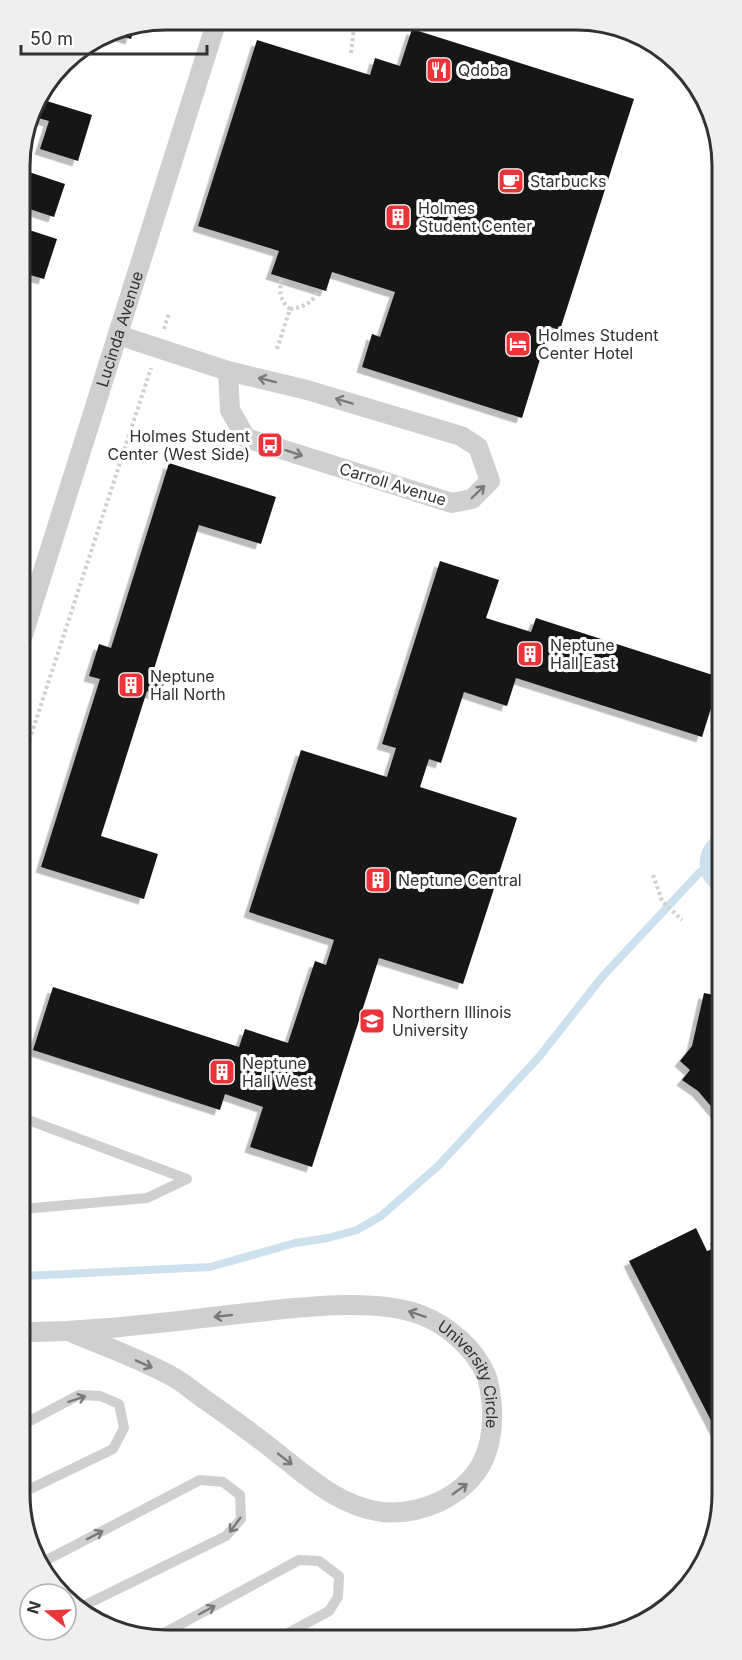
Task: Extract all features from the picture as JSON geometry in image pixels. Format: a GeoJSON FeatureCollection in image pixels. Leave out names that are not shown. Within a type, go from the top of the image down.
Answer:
{"type":"FeatureCollection","features":[{"type":"Feature","properties":{"kind":"street","name":"Lucinda Avenue"},"geometry":{"type":"LineString","coordinates":[[30,604],[118,335],[214,30]]}},
{"type":"Feature","properties":{"kind":"street","name":"Carroll Avenue"},"geometry":{"type":"LineString","coordinates":[[118,335],[228,371],[307,390],[461,436],[478,447],[489,480],[472,499],[452,503],[246,438],[230,410],[228,371]]}},
{"type":"Feature","properties":{"kind":"street","name":"University Circle"},"geometry":{"type":"LineString","coordinates":[[30,1332],[71,1332],[273,1311],[346,1306],[373,1306],[408,1311],[444,1326],[480,1364],[489,1383],[493,1431],[484,1458],[466,1485],[447,1498],[424,1509],[398,1512],[375,1511],[338,1498],[239,1423],[173,1377],[71,1332]]}},
{"type":"Feature","properties":{"kind":"lane"},"geometry":{"type":"LineString","coordinates":[[30,1121],[187,1179],[147,1198],[30,1208]]}},
{"type":"Feature","properties":{"kind":"lane"},"geometry":{"type":"LineString","coordinates":[[30,1421],[79,1395],[100,1396],[119,1404],[124,1428],[113,1449],[30,1489]]}},
{"type":"Feature","properties":{"kind":"lane"},"geometry":{"type":"LineString","coordinates":[[47,1560],[200,1480],[223,1482],[240,1495],[241,1519],[226,1536],[86,1604]]}},
{"type":"Feature","properties":{"kind":"lane"},"geometry":{"type":"LineString","coordinates":[[170,1630],[299,1560],[319,1561],[339,1576],[338,1597],[329,1611],[294,1630]]}},
{"type":"Feature","properties":{"kind":"path"},"geometry":{"type":"LineString","coordinates":[[351,53],[354,30]]}},
{"type":"Feature","properties":{"kind":"path"},"geometry":{"type":"LineString","coordinates":[[282,277],[280,292],[282,299],[291,309]]}},
{"type":"Feature","properties":{"kind":"path"},"geometry":{"type":"LineString","coordinates":[[291,309],[307,304],[315,298],[318,289]]}},
{"type":"Feature","properties":{"kind":"path"},"geometry":{"type":"LineString","coordinates":[[277,349],[291,309]]}},
{"type":"Feature","properties":{"kind":"path"},"geometry":{"type":"LineString","coordinates":[[30,739],[114,486],[142,392]]}},
{"type":"Feature","properties":{"kind":"path"},"geometry":{"type":"LineString","coordinates":[[652,875],[662,901],[682,920]]}},
{"type":"Feature","properties":{"kind":"water"},"geometry":{"type":"Polygon","coordinates":[[[711,838],[712,889],[705,881],[700,863],[701,854],[711,838]]]}},
{"type":"Feature","properties":{"kind":"building","name":"Holmes Student Center"},"geometry":{"type":"Polygon","coordinates":[[[412,30],[415,30],[634,99],[560,330],[550,327],[522,418],[362,367],[372,334],[380,337],[395,292],[332,272],[326,291],[271,274],[279,251],[198,226],[257,40],[370,75],[375,58],[400,66],[412,30]]]}},
{"type":"Feature","properties":{"kind":"building"},"geometry":{"type":"Polygon","coordinates":[[[47,101],[92,115],[78,161],[40,149],[49,121],[39,118],[47,101]]]}},
{"type":"Feature","properties":{"kind":"building"},"geometry":{"type":"Polygon","coordinates":[[[30,172],[65,184],[54,217],[30,209],[30,172]]]}},
{"type":"Feature","properties":{"kind":"building"},"geometry":{"type":"Polygon","coordinates":[[[30,230],[57,239],[44,279],[30,275],[30,230]]]}},
{"type":"Feature","properties":{"kind":"building","name":"Neptune Hall North"},"geometry":{"type":"Polygon","coordinates":[[[169,463],[276,497],[261,544],[199,525],[154,669],[167,673],[160,696],[147,691],[101,836],[158,854],[144,899],[41,867],[100,679],[89,676],[99,644],[111,648],[169,463]]]}},
{"type":"Feature","properties":{"kind":"building"},"geometry":{"type":"Polygon","coordinates":[[[440,561],[499,580],[486,618],[531,632],[536,618],[712,675],[712,705],[702,737],[516,678],[507,706],[464,692],[441,763],[429,759],[420,787],[517,818],[463,984],[379,958],[312,1167],[250,1147],[263,1107],[225,1094],[220,1110],[33,1050],[53,987],[239,1047],[245,1029],[288,1043],[315,961],[326,965],[334,940],[249,912],[301,750],[387,777],[396,748],[382,744],[440,561]]]}},
{"type":"Feature","properties":{"kind":"building"},"geometry":{"type":"Polygon","coordinates":[[[704,993],[712,994],[712,1107],[698,1091],[682,1080],[690,1070],[680,1061],[692,1046],[704,993]]]}},
{"type":"Feature","properties":{"kind":"building"},"geometry":{"type":"Polygon","coordinates":[[[696,1228],[707,1251],[712,1249],[712,1423],[629,1261],[696,1228]]]}},
{"type":"Feature","properties":{"kind":"waterway"},"geometry":{"type":"LineString","coordinates":[[30,1276],[210,1267],[295,1243],[328,1238],[357,1230],[381,1216],[438,1166],[539,1057],[602,977],[700,872]]}},
{"type":"Feature","properties":{"kind":"place","name":"Qdoba"},"geometry":{"type":"Point","coordinates":[439,70]}},
{"type":"Feature","properties":{"kind":"place","name":"Starbucks"},"geometry":{"type":"Point","coordinates":[511,181]}},
{"type":"Feature","properties":{"kind":"place","name":"Holmes Student Center"},"geometry":{"type":"Point","coordinates":[398,217]}},
{"type":"Feature","properties":{"kind":"place","name":"Holmes Student Center Hotel"},"geometry":{"type":"Point","coordinates":[518,344]}},
{"type":"Feature","properties":{"kind":"place","name":"Holmes Student Center (West Side)"},"geometry":{"type":"Point","coordinates":[270,445]}},
{"type":"Feature","properties":{"kind":"place","name":"Neptune Hall East"},"geometry":{"type":"Point","coordinates":[530,654]}},
{"type":"Feature","properties":{"kind":"place","name":"Neptune Hall North"},"geometry":{"type":"Point","coordinates":[131,685]}},
{"type":"Feature","properties":{"kind":"place","name":"Neptune Central"},"geometry":{"type":"Point","coordinates":[378,880]}},
{"type":"Feature","properties":{"kind":"place","name":"Northern Illinois University"},"geometry":{"type":"Point","coordinates":[372,1021]}},
{"type":"Feature","properties":{"kind":"place","name":"Neptune Hall West"},"geometry":{"type":"Point","coordinates":[222,1072]}}]}
